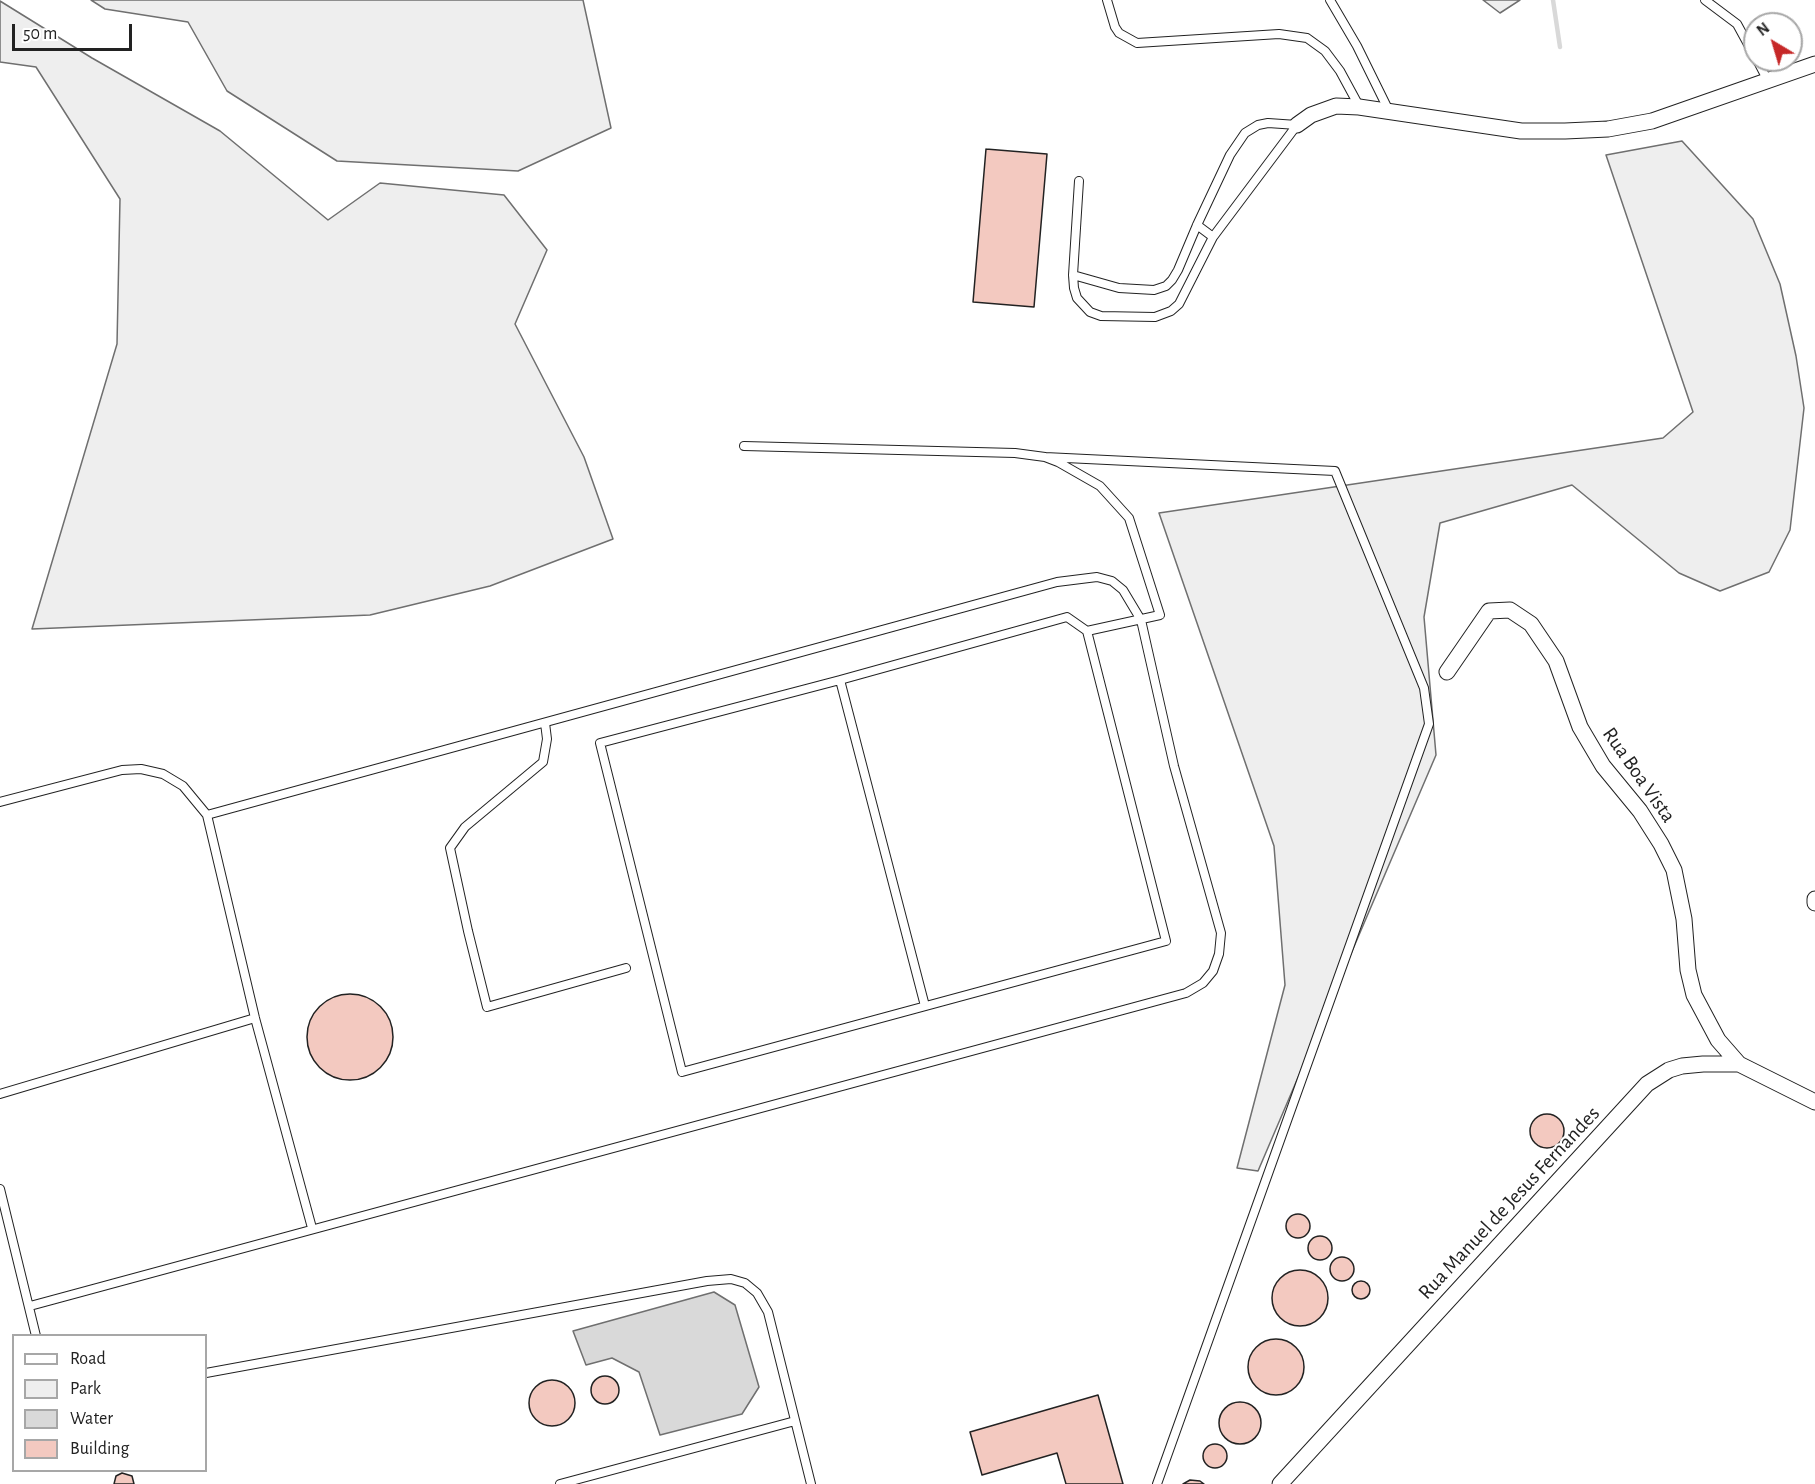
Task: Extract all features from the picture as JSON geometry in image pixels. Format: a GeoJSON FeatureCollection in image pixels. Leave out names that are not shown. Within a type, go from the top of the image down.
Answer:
{"type":"FeatureCollection","features":[{"type":"Feature","properties":{"kind":"street"},"geometry":{"type":"LineString","coordinates":[[1297,125],[1321,110],[1336,106],[1359,107],[1521,131],[1608,129],[1652,121],[1815,64]]}},
{"type":"Feature","properties":{"kind":"street","name":"Rua Boa Vista"},"geometry":{"type":"LineString","coordinates":[[1447,672],[1489,611],[1510,610],[1531,624],[1556,661],[1580,727],[1603,766],[1640,811],[1674,870],[1684,919],[1688,970],[1694,995],[1718,1040],[1739,1064]]}},
{"type":"Feature","properties":{"kind":"street","name":"Rua Manuel de Jesus Fernandes"},"geometry":{"type":"LineString","coordinates":[[1280,1484],[1647,1084],[1669,1070],[1682,1066],[1739,1064],[1815,1102]]}},
{"type":"Feature","properties":{"kind":"lane"},"geometry":{"type":"LineString","coordinates":[[1107,0],[1119,33],[1137,43],[1279,34],[1307,38],[1324,51],[1340,71],[1359,107]]}},
{"type":"Feature","properties":{"kind":"lane"},"geometry":{"type":"LineString","coordinates":[[1330,0],[1357,46],[1389,112]]}},
{"type":"Feature","properties":{"kind":"lane"},"geometry":{"type":"LineString","coordinates":[[1706,0],[1737,24],[1743,35]]}},
{"type":"Feature","properties":{"kind":"lane"},"geometry":{"type":"LineString","coordinates":[[1763,72],[1768,81]]}},
{"type":"Feature","properties":{"kind":"lane"},"geometry":{"type":"LineString","coordinates":[[1073,274],[1104,285],[1154,290],[1172,280],[1230,155],[1245,133],[1258,125],[1268,123],[1297,125]]}},
{"type":"Feature","properties":{"kind":"lane"},"geometry":{"type":"LineString","coordinates":[[1079,181],[1073,274],[1077,298],[1090,312],[1101,316],[1155,317],[1171,311],[1179,304],[1213,237],[1297,125]]}},
{"type":"Feature","properties":{"kind":"lane"},"geometry":{"type":"LineString","coordinates":[[1197,225],[1213,237]]}},
{"type":"Feature","properties":{"kind":"lane"},"geometry":{"type":"LineString","coordinates":[[744,446],[1015,453],[1045,457],[1335,471],[1424,688],[1429,724],[1157,1484]]}},
{"type":"Feature","properties":{"kind":"lane"},"geometry":{"type":"LineString","coordinates":[[1045,457],[1100,486],[1129,518],[1160,615],[1087,631]]}},
{"type":"Feature","properties":{"kind":"lane"},"geometry":{"type":"LineString","coordinates":[[30,1306],[1186,993],[1203,983],[1213,971],[1220,954],[1221,933],[1174,766],[1141,620],[1123,590],[1112,581],[1097,577],[1057,582],[207,815]]}},
{"type":"Feature","properties":{"kind":"lane"},"geometry":{"type":"LineString","coordinates":[[1067,616],[1087,631],[1166,941],[682,1072],[600,743],[840,680],[1067,616]]}},
{"type":"Feature","properties":{"kind":"lane"},"geometry":{"type":"LineString","coordinates":[[840,680],[925,1006]]}},
{"type":"Feature","properties":{"kind":"lane"},"geometry":{"type":"LineString","coordinates":[[545,723],[547,739],[543,762],[465,827],[450,848],[487,1007],[626,968]]}},
{"type":"Feature","properties":{"kind":"lane"},"geometry":{"type":"LineString","coordinates":[[0,802],[122,770],[141,769],[163,774],[183,786],[207,815],[255,1018],[312,1228]]}},
{"type":"Feature","properties":{"kind":"lane"},"geometry":{"type":"LineString","coordinates":[[0,1094],[255,1018]]}},
{"type":"Feature","properties":{"kind":"lane"},"geometry":{"type":"LineString","coordinates":[[0,1189],[36,1334]]}},
{"type":"Feature","properties":{"kind":"lane"},"geometry":{"type":"LineString","coordinates":[[207,1373],[695,1283],[731,1279],[745,1282],[757,1293],[768,1312],[810,1484]]}},
{"type":"Feature","properties":{"kind":"lane"},"geometry":{"type":"LineString","coordinates":[[560,1484],[795,1422]]}},
{"type":"Feature","properties":{"kind":"green space"},"geometry":{"type":"Polygon","coordinates":[[[91,0],[583,0],[611,128],[518,171],[337,161],[227,91],[188,22],[105,9],[91,0]]]}},
{"type":"Feature","properties":{"kind":"green space"},"geometry":{"type":"Polygon","coordinates":[[[1483,0],[1520,0],[1500,13],[1483,0]]]}},
{"type":"Feature","properties":{"kind":"green space"},"geometry":{"type":"Polygon","coordinates":[[[0,1],[92,58],[220,131],[328,220],[380,183],[504,195],[547,250],[515,324],[584,457],[613,539],[490,586],[370,615],[32,629],[117,344],[120,199],[36,67],[0,62],[0,1]]]}},
{"type":"Feature","properties":{"kind":"green space"},"geometry":{"type":"Polygon","coordinates":[[[1682,141],[1753,219],[1780,284],[1796,356],[1804,408],[1790,530],[1769,572],[1720,591],[1679,573],[1572,485],[1440,523],[1424,617],[1436,755],[1258,1171],[1237,1168],[1285,985],[1274,846],[1159,513],[1663,438],[1693,412],[1606,155],[1682,141]]]}},
{"type":"Feature","properties":{"kind":"water"},"geometry":{"type":"Polygon","coordinates":[[[714,1292],[735,1305],[759,1387],[742,1414],[660,1435],[639,1372],[612,1358],[586,1365],[573,1331],[714,1292]]]}},
{"type":"Feature","properties":{"kind":"building"},"geometry":{"type":"Polygon","coordinates":[[[986,149],[1047,154],[1034,307],[973,302],[986,149]]]}},
{"type":"Feature","properties":{"kind":"building"},"geometry":{"type":"Polygon","coordinates":[[[350,994],[374,1001],[386,1013],[393,1037],[386,1061],[374,1073],[350,1080],[326,1073],[314,1061],[307,1037],[314,1013],[326,1001],[350,994]]]}},
{"type":"Feature","properties":{"kind":"building"},"geometry":{"type":"Polygon","coordinates":[[[1547,1114],[1559,1119],[1564,1131],[1559,1143],[1547,1148],[1535,1143],[1530,1131],[1535,1119],[1547,1114]]]}},
{"type":"Feature","properties":{"kind":"building"},"geometry":{"type":"Polygon","coordinates":[[[1298,1214],[1306,1218],[1310,1226],[1306,1234],[1298,1238],[1290,1234],[1286,1226],[1290,1218],[1298,1214]]]}},
{"type":"Feature","properties":{"kind":"building"},"geometry":{"type":"Polygon","coordinates":[[[1320,1236],[1328,1240],[1332,1248],[1328,1256],[1320,1260],[1312,1256],[1308,1248],[1312,1240],[1320,1236]]]}},
{"type":"Feature","properties":{"kind":"building"},"geometry":{"type":"Polygon","coordinates":[[[1342,1257],[1350,1261],[1354,1269],[1350,1277],[1342,1281],[1334,1277],[1330,1269],[1334,1261],[1342,1257]]]}},
{"type":"Feature","properties":{"kind":"building"},"geometry":{"type":"Polygon","coordinates":[[[1300,1270],[1311,1272],[1320,1278],[1326,1287],[1328,1298],[1326,1309],[1320,1318],[1311,1324],[1300,1326],[1289,1324],[1280,1318],[1274,1309],[1272,1298],[1274,1287],[1280,1278],[1289,1272],[1300,1270]]]}},
{"type":"Feature","properties":{"kind":"building"},"geometry":{"type":"Polygon","coordinates":[[[1361,1281],[1367,1284],[1370,1290],[1367,1296],[1361,1299],[1355,1296],[1352,1290],[1355,1284],[1361,1281]]]}},
{"type":"Feature","properties":{"kind":"building"},"geometry":{"type":"Polygon","coordinates":[[[1276,1339],[1287,1341],[1296,1347],[1302,1356],[1304,1367],[1302,1378],[1296,1387],[1287,1393],[1276,1395],[1265,1393],[1256,1387],[1250,1378],[1248,1367],[1250,1356],[1256,1347],[1265,1341],[1276,1339]]]}},
{"type":"Feature","properties":{"kind":"building"},"geometry":{"type":"Polygon","coordinates":[[[605,1376],[615,1380],[619,1390],[615,1400],[605,1404],[595,1400],[591,1390],[595,1380],[605,1376]]]}},
{"type":"Feature","properties":{"kind":"building"},"geometry":{"type":"Polygon","coordinates":[[[552,1380],[568,1387],[575,1403],[568,1419],[552,1426],[536,1419],[529,1403],[536,1387],[552,1380]]]}},
{"type":"Feature","properties":{"kind":"building"},"geometry":{"type":"Polygon","coordinates":[[[1098,1395],[1123,1484],[1066,1484],[1057,1453],[982,1475],[970,1432],[1098,1395]]]}},
{"type":"Feature","properties":{"kind":"building"},"geometry":{"type":"Polygon","coordinates":[[[1240,1402],[1255,1408],[1261,1423],[1255,1438],[1240,1444],[1225,1438],[1219,1423],[1225,1408],[1240,1402]]]}},
{"type":"Feature","properties":{"kind":"building"},"geometry":{"type":"Polygon","coordinates":[[[1215,1444],[1223,1448],[1227,1456],[1223,1464],[1215,1468],[1207,1464],[1203,1456],[1207,1448],[1215,1444]]]}},
{"type":"Feature","properties":{"kind":"building"},"geometry":{"type":"Polygon","coordinates":[[[122,1473],[132,1476],[134,1484],[114,1484],[116,1476],[122,1473]]]}},
{"type":"Feature","properties":{"kind":"building"},"geometry":{"type":"Polygon","coordinates":[[[1190,1480],[1200,1481],[1204,1484],[1183,1484],[1190,1480]]]}},
{"type":"Feature","properties":{"kind":"waterway"},"geometry":{"type":"LineString","coordinates":[[1553,0],[1560,47]]}}]}
